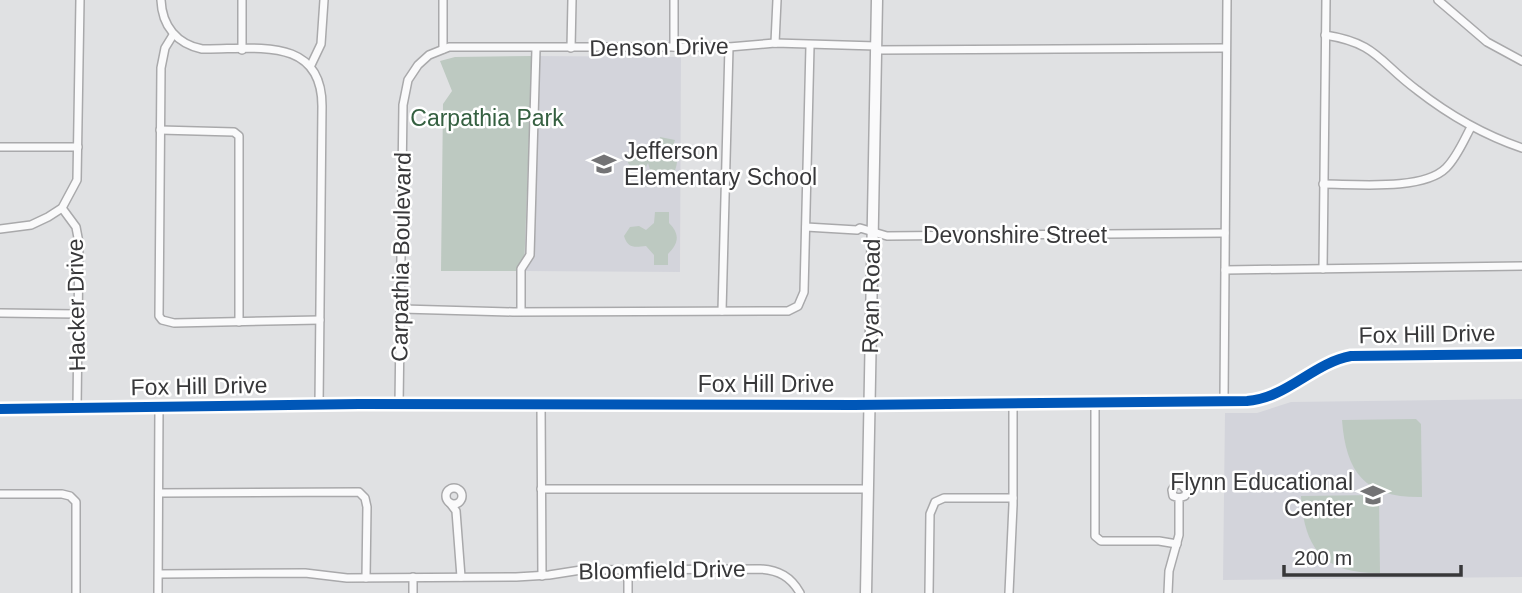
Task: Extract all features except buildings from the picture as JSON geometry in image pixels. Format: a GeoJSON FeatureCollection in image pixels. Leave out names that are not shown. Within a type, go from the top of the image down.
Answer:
{"type":"FeatureCollection","features":[{"type":"Feature","properties":{"kind":"street","name":"Hacker Drive"},"geometry":{"type":"LineString","coordinates":[[77,408],[78,235],[62,208],[77,180],[80,0]]}},
{"type":"Feature","properties":{"kind":"street"},"geometry":{"type":"LineString","coordinates":[[161,0],[164,20],[173,35],[182,41],[199,48],[285,51],[299,56],[311,65],[318,78],[322,94],[319,405]]}},
{"type":"Feature","properties":{"kind":"street"},"geometry":{"type":"LineString","coordinates":[[242,0],[242,50]]}},
{"type":"Feature","properties":{"kind":"street"},"geometry":{"type":"LineString","coordinates":[[311,65],[321,44],[324,0]]}},
{"type":"Feature","properties":{"kind":"street"},"geometry":{"type":"LineString","coordinates":[[443,0],[443,49]]}},
{"type":"Feature","properties":{"kind":"street"},"geometry":{"type":"LineString","coordinates":[[571,48],[572,0]]}},
{"type":"Feature","properties":{"kind":"street"},"geometry":{"type":"LineString","coordinates":[[674,0],[674,47]]}},
{"type":"Feature","properties":{"kind":"street"},"geometry":{"type":"LineString","coordinates":[[775,43],[777,0]]}},
{"type":"Feature","properties":{"kind":"street","name":"Ryan Road"},"geometry":{"type":"LineString","coordinates":[[866,593],[877,0]]}},
{"type":"Feature","properties":{"kind":"street"},"geometry":{"type":"LineString","coordinates":[[1224,401],[1227,0]]}},
{"type":"Feature","properties":{"kind":"street"},"geometry":{"type":"LineString","coordinates":[[1323,269],[1326,0]]}},
{"type":"Feature","properties":{"kind":"street"},"geometry":{"type":"LineString","coordinates":[[1438,0],[1487,42],[1522,61]]}},
{"type":"Feature","properties":{"kind":"street"},"geometry":{"type":"LineString","coordinates":[[173,35],[162,59],[159,316],[162,320],[174,323],[320,320]]}},
{"type":"Feature","properties":{"kind":"street"},"geometry":{"type":"LineString","coordinates":[[1325,35],[1348,38],[1368,47],[1413,88],[1471,127],[1522,148]]}},
{"type":"Feature","properties":{"kind":"street","name":"Denson Drive"},"geometry":{"type":"LineString","coordinates":[[443,49],[729,47],[775,43],[876,48],[1226,48]]}},
{"type":"Feature","properties":{"kind":"street"},"geometry":{"type":"LineString","coordinates":[[402,309],[788,311],[798,306],[804,292],[810,46]]}},
{"type":"Feature","properties":{"kind":"street"},"geometry":{"type":"LineString","coordinates":[[722,311],[729,47]]}},
{"type":"Feature","properties":{"kind":"street","name":"Carpathia Boulevard"},"geometry":{"type":"LineString","coordinates":[[399,405],[404,93],[408,80],[418,65],[429,55],[443,49]]}},
{"type":"Feature","properties":{"kind":"street"},"geometry":{"type":"LineString","coordinates":[[521,311],[521,269],[530,255],[536,49]]}},
{"type":"Feature","properties":{"kind":"street"},"geometry":{"type":"LineString","coordinates":[[1324,184],[1429,180],[1447,167],[1471,127]]}},
{"type":"Feature","properties":{"kind":"street"},"geometry":{"type":"LineString","coordinates":[[160,131],[234,132],[239,136],[239,322]]}},
{"type":"Feature","properties":{"kind":"street"},"geometry":{"type":"LineString","coordinates":[[0,146],[78,147]]}},
{"type":"Feature","properties":{"kind":"street"},"geometry":{"type":"LineString","coordinates":[[0,229],[31,225],[62,208]]}},
{"type":"Feature","properties":{"kind":"street","name":"Devonshire Street"},"geometry":{"type":"LineString","coordinates":[[806,227],[860,228],[887,236],[1225,233]]}},
{"type":"Feature","properties":{"kind":"street"},"geometry":{"type":"LineString","coordinates":[[1225,270],[1522,265]]}},
{"type":"Feature","properties":{"kind":"street"},"geometry":{"type":"LineString","coordinates":[[0,313],[77,314]]}},
{"type":"Feature","properties":{"kind":"street","name":"Fox Hill Drive"},"geometry":{"type":"LineString","coordinates":[[0,409],[1255,400],[1272,396],[1325,364],[1351,356],[1522,354]]}},
{"type":"Feature","properties":{"kind":"street"},"geometry":{"type":"LineString","coordinates":[[1095,402],[1095,536],[1101,541],[1159,541],[1177,544]]}},
{"type":"Feature","properties":{"kind":"street"},"geometry":{"type":"LineString","coordinates":[[1009,593],[1013,403]]}},
{"type":"Feature","properties":{"kind":"street"},"geometry":{"type":"LineString","coordinates":[[541,405],[542,576]]}},
{"type":"Feature","properties":{"kind":"street"},"geometry":{"type":"LineString","coordinates":[[158,593],[159,408]]}},
{"type":"Feature","properties":{"kind":"street"},"geometry":{"type":"LineString","coordinates":[[456,511],[446,496],[452,488],[461,492],[462,497],[456,511],[461,577]]}},
{"type":"Feature","properties":{"kind":"street"},"geometry":{"type":"LineString","coordinates":[[541,489],[868,489]]}},
{"type":"Feature","properties":{"kind":"street"},"geometry":{"type":"LineString","coordinates":[[159,493],[353,491],[362,494],[367,507],[366,578]]}},
{"type":"Feature","properties":{"kind":"street"},"geometry":{"type":"LineString","coordinates":[[0,494],[62,494],[73,498],[78,508],[76,593]]}},
{"type":"Feature","properties":{"kind":"street"},"geometry":{"type":"LineString","coordinates":[[929,593],[930,514],[935,502],[944,498],[1013,498]]}},
{"type":"Feature","properties":{"kind":"street"},"geometry":{"type":"LineString","coordinates":[[1168,593],[1169,571],[1177,544],[1179,499]]}},
{"type":"Feature","properties":{"kind":"street"},"geometry":{"type":"LineString","coordinates":[[450,503],[460,502]]}},
{"type":"Feature","properties":{"kind":"street"},"geometry":{"type":"LineString","coordinates":[[628,569],[628,593]]}},
{"type":"Feature","properties":{"kind":"street","name":"Bloomfield Drive"},"geometry":{"type":"LineString","coordinates":[[159,574],[305,573],[337,578],[366,578],[542,576],[581,570],[760,569],[773,570],[786,576],[800,593]]}},
{"type":"Feature","properties":{"kind":"street"},"geometry":{"type":"LineString","coordinates":[[413,577],[413,593]]}},
{"type":"Feature","properties":{"kind":"shaded area","name":"Jefferson Elementary School"},"geometry":{"type":"Polygon","coordinates":[[[532,56],[681,57],[680,272],[524,271],[532,56]]]}},
{"type":"Feature","properties":{"kind":"shaded area","name":"Flynn Educational Center"},"geometry":{"type":"Polygon","coordinates":[[[1522,399],[1522,577],[1223,580],[1225,413],[1257,413],[1291,402],[1522,399]]]}},
{"type":"Feature","properties":{"kind":"green space","name":"Carpathia Park"},"geometry":{"type":"Polygon","coordinates":[[[532,56],[524,271],[441,271],[443,104],[452,91],[440,61],[455,57],[532,56]]]}},
{"type":"Feature","properties":{"kind":"green space"},"geometry":{"type":"Polygon","coordinates":[[[660,137],[675,140],[671,152],[677,162],[672,175],[665,178],[651,173],[648,163],[645,169],[633,169],[628,163],[630,151],[636,147],[649,153],[658,149],[660,137]]]}},
{"type":"Feature","properties":{"kind":"green space"},"geometry":{"type":"Polygon","coordinates":[[[655,212],[669,212],[669,223],[676,235],[676,242],[668,254],[668,265],[654,265],[654,255],[646,246],[630,245],[624,236],[630,227],[639,226],[646,230],[654,223],[655,212]]]}},
{"type":"Feature","properties":{"kind":"green space"},"geometry":{"type":"Polygon","coordinates":[[[1416,419],[1421,424],[1422,497],[1386,493],[1373,487],[1354,468],[1344,439],[1342,420],[1416,419]]]}},
{"type":"Feature","properties":{"kind":"green space"},"geometry":{"type":"Polygon","coordinates":[[[1374,495],[1379,500],[1380,573],[1345,569],[1321,555],[1307,531],[1301,496],[1374,495]]]}},
{"type":"Feature","properties":{"kind":"cycle path"},"geometry":{"type":"LineString","coordinates":[[0,409],[359,404],[854,405],[1247,401],[1275,394],[1324,366],[1351,356],[1522,354]]}},
{"type":"Feature","properties":{"kind":"place","name":"Jefferson Elementary School"},"geometry":{"type":"Point","coordinates":[604,164]}},
{"type":"Feature","properties":{"kind":"place","name":"Flynn Educational Center"},"geometry":{"type":"Point","coordinates":[1373,495]}}]}
